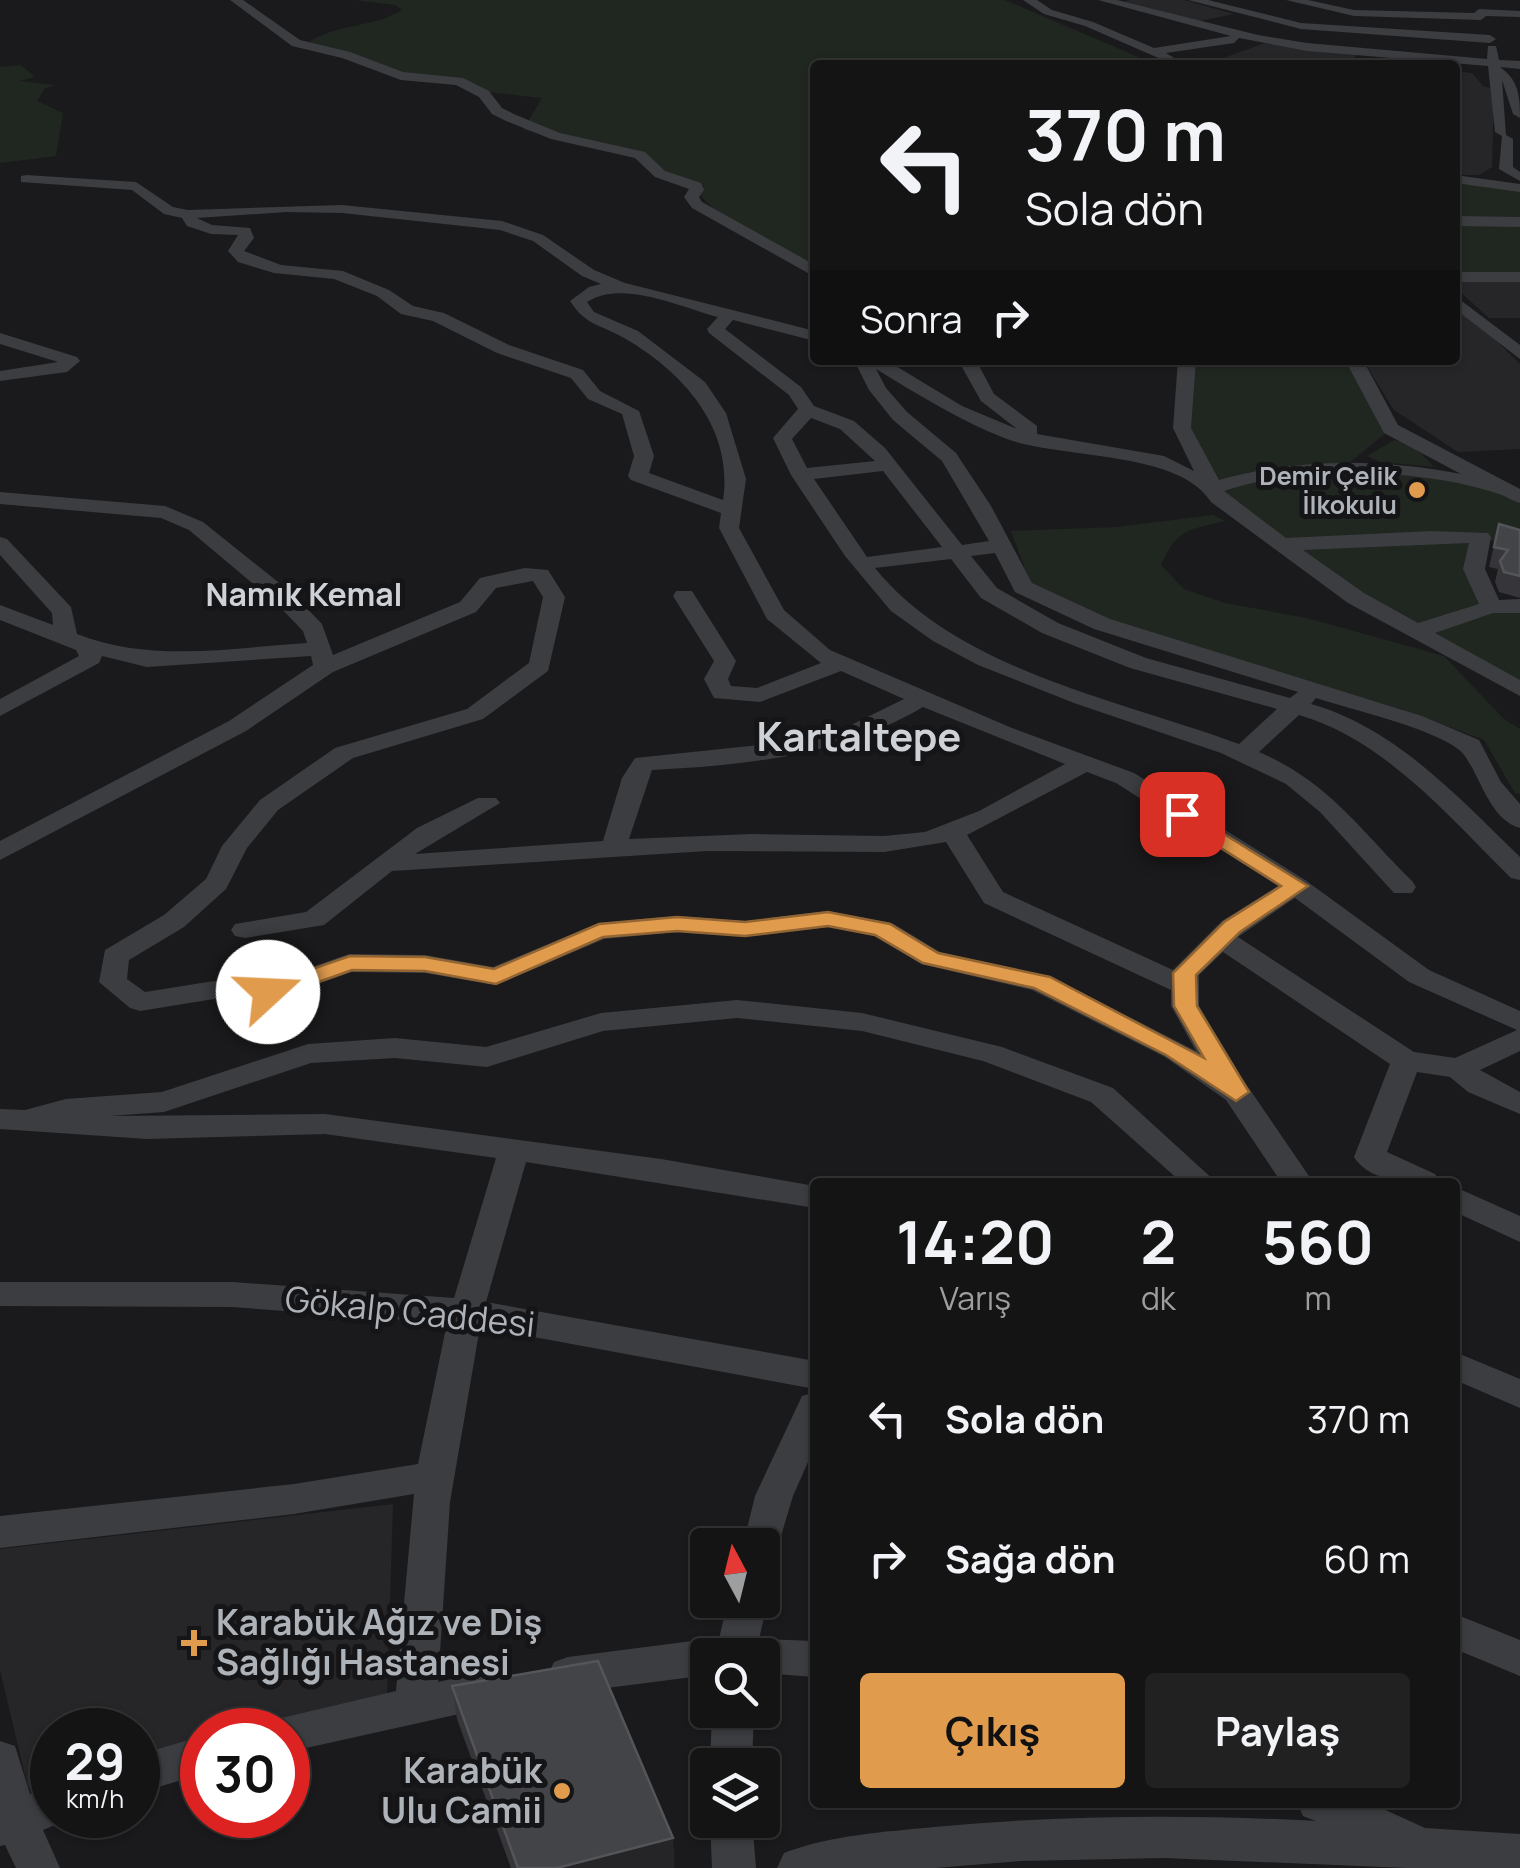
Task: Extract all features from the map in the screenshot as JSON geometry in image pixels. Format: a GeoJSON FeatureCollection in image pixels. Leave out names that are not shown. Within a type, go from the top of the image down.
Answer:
{"type":"FeatureCollection","features":[{"type":"Feature","properties":{"kind":"street"},"geometry":{"type":"LineString","coordinates":[[236,0],[296,42],[346,54],[401,76],[459,81],[484,94],[497,111],[511,118],[556,136],[640,154],[660,174],[696,186],[690,197],[697,204],[810,269]]}},
{"type":"Feature","properties":{"kind":"street"},"geometry":{"type":"LineString","coordinates":[[1029,0],[1048,12],[1170,59]]}},
{"type":"Feature","properties":{"kind":"street"},"geometry":{"type":"LineString","coordinates":[[1104,0],[1258,39],[1424,60]]}},
{"type":"Feature","properties":{"kind":"street"},"geometry":{"type":"LineString","coordinates":[[1194,0],[1300,26],[1490,39]]}},
{"type":"Feature","properties":{"kind":"street"},"geometry":{"type":"LineString","coordinates":[[1292,0],[1354,13],[1480,10],[1520,14]]}},
{"type":"Feature","properties":{"kind":"street"},"geometry":{"type":"LineString","coordinates":[[1480,10],[1497,67],[1506,76],[1520,113]]}},
{"type":"Feature","properties":{"kind":"street"},"geometry":{"type":"LineString","coordinates":[[1350,53],[1356,30],[1354,13]]}},
{"type":"Feature","properties":{"kind":"street"},"geometry":{"type":"LineString","coordinates":[[1155,51],[1234,39]]}},
{"type":"Feature","properties":{"kind":"street"},"geometry":{"type":"LineString","coordinates":[[1460,63],[1497,67],[1520,64]]}},
{"type":"Feature","properties":{"kind":"street"},"geometry":{"type":"LineString","coordinates":[[1460,179],[1517,179],[1512,136],[1493,76],[1497,67]]}},
{"type":"Feature","properties":{"kind":"street"},"geometry":{"type":"LineString","coordinates":[[26,179],[136,186],[168,210],[188,214],[342,209],[502,226],[538,238],[588,273],[620,287],[810,335]]}},
{"type":"Feature","properties":{"kind":"street"},"geometry":{"type":"LineString","coordinates":[[188,214],[192,222],[211,229],[245,230],[246,238],[236,251],[244,260],[280,270],[337,274],[383,292],[407,310],[438,317],[503,349],[577,374],[594,395],[630,411],[644,456],[638,476],[731,510]]}},
{"type":"Feature","properties":{"kind":"street"},"geometry":{"type":"LineString","coordinates":[[1460,221],[1520,222]]}},
{"type":"Feature","properties":{"kind":"street"},"geometry":{"type":"LineString","coordinates":[[1460,277],[1520,277]]}},
{"type":"Feature","properties":{"kind":"street"},"geometry":{"type":"LineString","coordinates":[[620,287],[595,290],[578,301],[588,316],[632,335],[699,386],[717,413],[736,479],[729,528],[775,614],[822,654],[1125,778],[1296,886],[1419,976],[1520,1022]]}},
{"type":"Feature","properties":{"kind":"street"},"geometry":{"type":"LineString","coordinates":[[1460,305],[1520,354]]}},
{"type":"Feature","properties":{"kind":"street"},"geometry":{"type":"LineString","coordinates":[[729,315],[715,329],[794,391],[808,410],[846,425],[888,466],[989,593],[1050,628],[1138,662],[1414,721],[1470,745],[1490,785],[1520,820]]}},
{"type":"Feature","properties":{"kind":"street"},"geometry":{"type":"LineString","coordinates":[[0,338],[71,361],[62,368],[0,376]]}},
{"type":"Feature","properties":{"kind":"street"},"geometry":{"type":"LineString","coordinates":[[866,365],[878,390],[900,416],[948,457],[1023,587],[1102,624],[1304,698],[1323,715],[1386,750],[1430,784],[1520,872]]}},
{"type":"Feature","properties":{"kind":"street"},"geometry":{"type":"LineString","coordinates":[[882,365],[956,410],[1017,436],[1164,462],[1212,489]]}},
{"type":"Feature","properties":{"kind":"street"},"geometry":{"type":"LineString","coordinates":[[970,365],[987,398],[1043,440]]}},
{"type":"Feature","properties":{"kind":"street"},"geometry":{"type":"LineString","coordinates":[[1187,365],[1182,428],[1218,498],[1356,598],[1520,689]]}},
{"type":"Feature","properties":{"kind":"street"},"geometry":{"type":"LineString","coordinates":[[1355,365],[1377,440]]}},
{"type":"Feature","properties":{"kind":"street"},"geometry":{"type":"LineString","coordinates":[[808,410],[782,438],[800,476],[861,564],[897,605],[948,641],[1044,685],[1280,769],[1336,812],[1403,887]]}},
{"type":"Feature","properties":{"kind":"street"},"geometry":{"type":"LineString","coordinates":[[1347,466],[1377,440]]}},
{"type":"Feature","properties":{"kind":"street"},"geometry":{"type":"LineString","coordinates":[[1377,440],[1520,497]]}},
{"type":"Feature","properties":{"kind":"street"},"geometry":{"type":"LineString","coordinates":[[800,476],[888,466]]}},
{"type":"Feature","properties":{"kind":"street"},"geometry":{"type":"LineString","coordinates":[[1212,489],[1234,480],[1347,466],[1440,473],[1497,488]]}},
{"type":"Feature","properties":{"kind":"street"},"geometry":{"type":"LineString","coordinates":[[0,498],[164,512],[196,526],[285,599],[314,629],[322,658]]}},
{"type":"Feature","properties":{"kind":"street"},"geometry":{"type":"LineString","coordinates":[[1282,544],[1358,544],[1421,536],[1480,537],[1474,570],[1492,608]]}},
{"type":"Feature","properties":{"kind":"street"},"geometry":{"type":"LineString","coordinates":[[0,544],[63,612],[76,642],[91,658],[0,709]]}},
{"type":"Feature","properties":{"kind":"street"},"geometry":{"type":"LineString","coordinates":[[861,564],[1002,546]]}},
{"type":"Feature","properties":{"kind":"street"},"geometry":{"type":"LineString","coordinates":[[0,612],[76,642],[148,660],[322,658],[468,606],[488,583],[524,574],[540,575],[554,598],[540,666],[476,714],[344,752],[269,805],[236,846],[217,883],[174,921],[115,956],[113,982],[140,1002],[214,990],[268,992],[350,963],[425,964],[496,976],[599,931],[677,924],[745,929],[828,919],[882,929],[931,958],[1042,982],[1175,1050],[1236,1092]]}},
{"type":"Feature","properties":{"kind":"street"},"geometry":{"type":"LineString","coordinates":[[684,596],[725,661],[716,680],[722,693],[760,695],[842,663]]}},
{"type":"Feature","properties":{"kind":"street"},"geometry":{"type":"LineString","coordinates":[[1414,632],[1492,608],[1520,606]]}},
{"type":"Feature","properties":{"kind":"street"},"geometry":{"type":"LineString","coordinates":[[0,852],[295,692],[322,658]]}},
{"type":"Feature","properties":{"kind":"street"},"geometry":{"type":"LineString","coordinates":[[614,848],[634,778],[644,763],[735,759],[834,742],[922,698]]}},
{"type":"Feature","properties":{"kind":"street"},"geometry":{"type":"LineString","coordinates":[[1242,754],[1304,698]]}},
{"type":"Feature","properties":{"kind":"street"},"geometry":{"type":"LineString","coordinates":[[388,864],[614,848],[754,842],[884,844],[929,839],[991,814],[1085,763]]}},
{"type":"Feature","properties":{"kind":"street"},"geometry":{"type":"LineString","coordinates":[[245,930],[314,919],[426,833],[487,802]]}},
{"type":"Feature","properties":{"kind":"street"},"geometry":{"type":"LineString","coordinates":[[951,830],[994,898],[1185,986]]}},
{"type":"Feature","properties":{"kind":"street"},"geometry":{"type":"LineString","coordinates":[[1294,1178],[1236,1092],[1186,1006],[1185,973],[1221,938],[1296,886]]}},
{"type":"Feature","properties":{"kind":"street"},"geometry":{"type":"LineString","coordinates":[[1221,938],[1406,1061],[1459,1068],[1520,1040]]}},
{"type":"Feature","properties":{"kind":"street"},"geometry":{"type":"LineString","coordinates":[[13,1120],[66,1109],[164,1102],[308,1054],[395,1048],[487,1057],[600,1022],[737,1009],[862,1022],[992,1054],[1102,1095],[1195,1178]]}},
{"type":"Feature","properties":{"kind":"street"},"geometry":{"type":"LineString","coordinates":[[1406,1061],[1370,1157],[1415,1178]]}},
{"type":"Feature","properties":{"kind":"street"},"geometry":{"type":"LineString","coordinates":[[1459,1068],[1479,1085],[1520,1104]]}},
{"type":"Feature","properties":{"kind":"street"},"geometry":{"type":"LineString","coordinates":[[13,1120],[147,1129],[324,1124],[810,1196]]}},
{"type":"Feature","properties":{"kind":"street"},"geometry":{"type":"LineString","coordinates":[[416,1702],[434,1476],[465,1312],[515,1150]]}},
{"type":"Feature","properties":{"kind":"street"},"geometry":{"type":"LineString","coordinates":[[1460,1200],[1520,1230]]}},
{"type":"Feature","properties":{"kind":"street","name":"Gökalp Caddesi"},"geometry":{"type":"LineString","coordinates":[[0,1294],[121,1291],[328,1300],[465,1312],[810,1374]]}},
{"type":"Feature","properties":{"kind":"street"},"geometry":{"type":"LineString","coordinates":[[1460,1367],[1520,1394]]}},
{"type":"Feature","properties":{"kind":"street"},"geometry":{"type":"LineString","coordinates":[[766,1528],[774,1496],[810,1417]]}},
{"type":"Feature","properties":{"kind":"street"},"geometry":{"type":"LineString","coordinates":[[0,1532],[294,1499],[434,1476]]}},
{"type":"Feature","properties":{"kind":"street"},"geometry":{"type":"LineString","coordinates":[[1460,1632],[1520,1658]]}},
{"type":"Feature","properties":{"kind":"street"},"geometry":{"type":"LineString","coordinates":[[780,1657],[810,1659]]}},
{"type":"Feature","properties":{"kind":"street"},"geometry":{"type":"LineString","coordinates":[[310,1728],[416,1702],[589,1671],[690,1660]]}},
{"type":"Feature","properties":{"kind":"street"},"geometry":{"type":"LineString","coordinates":[[0,1760],[38,1868]]}},
{"type":"Feature","properties":{"kind":"street"},"geometry":{"type":"LineString","coordinates":[[1333,1808],[1432,1849]]}},
{"type":"Feature","properties":{"kind":"street"},"geometry":{"type":"LineString","coordinates":[[799,1868],[840,1857],[1042,1837],[1277,1838],[1520,1855]]}},
{"type":"Feature","properties":{"kind":"street"},"geometry":{"type":"LineString","coordinates":[[732,1838],[734,1868]]}},
{"type":"Feature","properties":{"kind":"shaded area"},"geometry":{"type":"Polygon","coordinates":[[[354,0],[1005,0],[1145,60],[810,60],[810,271],[740,235],[687,182],[603,143],[523,130],[542,98],[471,90],[465,81],[396,74],[309,42],[402,10],[395,5],[354,0]]]}},
{"type":"Feature","properties":{"kind":"shaded area"},"geometry":{"type":"Polygon","coordinates":[[[1184,0],[1234,14],[1195,22],[1118,3],[1184,0]]]}},
{"type":"Feature","properties":{"kind":"shaded area"},"geometry":{"type":"Polygon","coordinates":[[[1265,43],[1356,55],[1354,59],[1361,60],[1218,60],[1265,43]]]}},
{"type":"Feature","properties":{"kind":"shaded area"},"geometry":{"type":"Polygon","coordinates":[[[21,65],[35,77],[19,81],[55,85],[44,89],[37,101],[63,113],[56,156],[0,163],[0,67],[21,65]]]}},
{"type":"Feature","properties":{"kind":"shaded area"},"geometry":{"type":"Polygon","coordinates":[[[1460,72],[1472,73],[1483,86],[1494,89],[1492,167],[1479,175],[1460,175],[1460,72]]]}},
{"type":"Feature","properties":{"kind":"shaded area"},"geometry":{"type":"Polygon","coordinates":[[[1460,180],[1520,188],[1520,277],[1460,277],[1460,180]]]}},
{"type":"Feature","properties":{"kind":"shaded area"},"geometry":{"type":"Polygon","coordinates":[[[1460,281],[1520,281],[1520,318],[1489,318],[1460,292],[1460,281]]]}},
{"type":"Feature","properties":{"kind":"shaded area"},"geometry":{"type":"Polygon","coordinates":[[[1460,305],[1520,364],[1520,449],[1458,452],[1394,410],[1366,365],[1460,365],[1460,305]]]}},
{"type":"Feature","properties":{"kind":"shaded area"},"geometry":{"type":"Polygon","coordinates":[[[1187,365],[1358,365],[1391,429],[1348,464],[1441,473],[1520,497],[1520,551],[1481,537],[1474,569],[1491,607],[1520,606],[1520,689],[1414,632],[1218,498],[1182,428],[1187,365]]]}},
{"type":"Feature","properties":{"kind":"shaded area"},"geometry":{"type":"Polygon","coordinates":[[[1394,440],[1415,447],[1434,467],[1380,462],[1367,456],[1394,440]]]}},
{"type":"Feature","properties":{"kind":"shaded area"},"geometry":{"type":"Polygon","coordinates":[[[1213,515],[1226,521],[1186,532],[1173,544],[1161,565],[1184,589],[1225,603],[1307,618],[1444,656],[1504,719],[1520,729],[1520,794],[1515,793],[1484,740],[1404,710],[1110,622],[1043,594],[1029,580],[1011,531],[1116,527],[1213,515]]]}},
{"type":"Feature","properties":{"kind":"shaded area","name":"Karabük Ağız ve Diş Sağlığı Hastanesi"},"geometry":{"type":"Polygon","coordinates":[[[393,1504],[387,1694],[310,1714],[310,1708],[180,1708],[180,1748],[160,1753],[160,1708],[30,1708],[28,1788],[0,1670],[0,1549],[393,1504]]]}},
{"type":"Feature","properties":{"kind":"building"},"geometry":{"type":"Polygon","coordinates":[[[1499,524],[1520,530],[1520,576],[1504,572],[1500,561],[1508,550],[1494,547],[1499,524]]]}},
{"type":"Feature","properties":{"kind":"building","name":"Karabük Ulu Camii"},"geometry":{"type":"Polygon","coordinates":[[[598,1661],[673,1838],[557,1868],[518,1868],[452,1686],[598,1661]]]}},
{"type":"Feature","properties":{"kind":"place","name":"Demir Çelik İlkokulu"},"geometry":{"type":"Point","coordinates":[1417,490]}},
{"type":"Feature","properties":{"kind":"place","name":"Karabük Ağız ve Diş Sağlığı Hastanesi"},"geometry":{"type":"Point","coordinates":[194,1643]}},
{"type":"Feature","properties":{"kind":"place","name":"Karabük Ulu Camii"},"geometry":{"type":"Point","coordinates":[562,1791]}},
{"type":"Feature","properties":{"kind":"district","name":"Namık Kemal"},"geometry":{"type":"Point","coordinates":[304,595]}},
{"type":"Feature","properties":{"kind":"district","name":"Kartaltepe"},"geometry":{"type":"Point","coordinates":[859,737]}},
{"type":"Feature","properties":{"kind":"route"},"geometry":{"type":"LineString","coordinates":[[268,992],[350,963],[425,964],[496,976],[599,931],[677,924],[745,929],[828,919],[882,929],[931,958],[1042,982],[1175,1050],[1236,1092],[1186,1006],[1185,973],[1232,927],[1296,886],[1182,814]]}}]}
